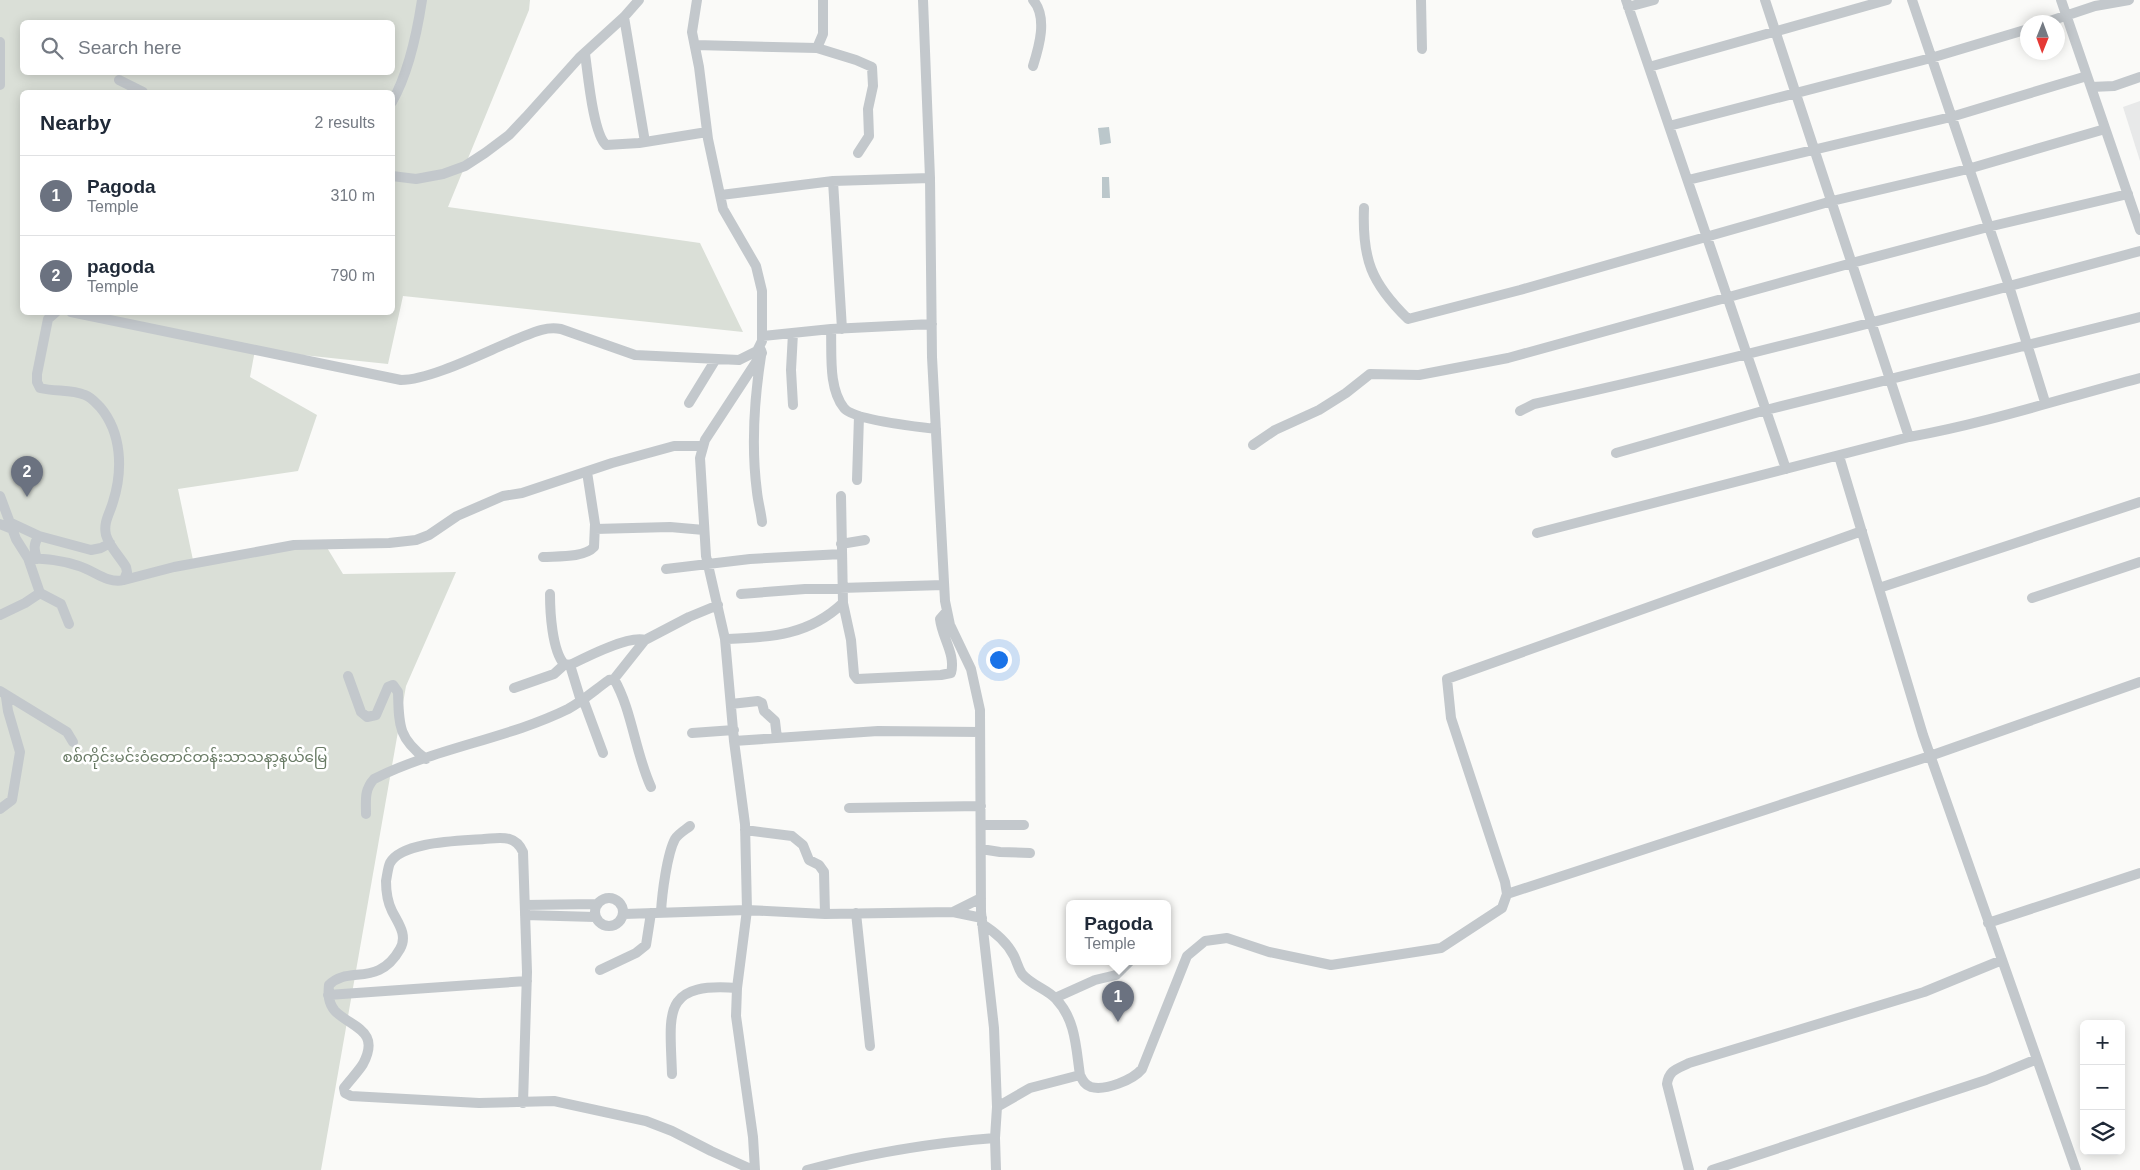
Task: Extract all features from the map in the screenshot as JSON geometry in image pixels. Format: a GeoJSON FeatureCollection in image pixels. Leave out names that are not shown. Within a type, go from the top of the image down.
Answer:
{"type":"FeatureCollection","features":[{"type":"Feature","properties":{"kind":"street"},"geometry":{"type":"LineString","coordinates":[[395,95],[405,70],[422,0]]}},
{"type":"Feature","properties":{"kind":"street"},"geometry":{"type":"LineString","coordinates":[[697,0],[691,28],[707,132],[723,209],[759,274],[763,304],[762,345],[754,396],[757,492],[762,522]]}},
{"type":"Feature","properties":{"kind":"street"},"geometry":{"type":"LineString","coordinates":[[817,48],[823,34],[823,0]]}},
{"type":"Feature","properties":{"kind":"street"},"geometry":{"type":"LineString","coordinates":[[923,0],[930,178],[932,324],[944,585],[950,625],[971,668],[980,710],[981,898],[994,1028],[997,1107],[995,1138],[996,1170]]}},
{"type":"Feature","properties":{"kind":"street"},"geometry":{"type":"LineString","coordinates":[[1033,0],[1040,13],[1039,49],[1034,66]]}},
{"type":"Feature","properties":{"kind":"street"},"geometry":{"type":"LineString","coordinates":[[1421,0],[1422,48]]}},
{"type":"Feature","properties":{"kind":"street"},"geometry":{"type":"LineString","coordinates":[[1654,0],[1627,4],[1786,469]]}},
{"type":"Feature","properties":{"kind":"street"},"geometry":{"type":"LineString","coordinates":[[1765,0],[1909,437]]}},
{"type":"Feature","properties":{"kind":"street"},"geometry":{"type":"LineString","coordinates":[[1649,67],[1887,0]]}},
{"type":"Feature","properties":{"kind":"street"},"geometry":{"type":"LineString","coordinates":[[1912,0],[2009,286],[2045,402]]}},
{"type":"Feature","properties":{"kind":"street"},"geometry":{"type":"LineString","coordinates":[[2061,0],[2140,230]]}},
{"type":"Feature","properties":{"kind":"street"},"geometry":{"type":"LineString","coordinates":[[2066,17],[2096,6],[2128,0]]}},
{"type":"Feature","properties":{"kind":"street"},"geometry":{"type":"LineString","coordinates":[[395,176],[416,179],[443,174],[465,166],[509,135],[544,100],[558,81],[624,17],[633,2]]}},
{"type":"Feature","properties":{"kind":"street"},"geometry":{"type":"LineString","coordinates":[[624,17],[645,142]]}},
{"type":"Feature","properties":{"kind":"street"},"geometry":{"type":"LineString","coordinates":[[1669,126],[1931,58],[2020,31]]}},
{"type":"Feature","properties":{"kind":"street"},"geometry":{"type":"LineString","coordinates":[[0,42],[0,85]]}},
{"type":"Feature","properties":{"kind":"street"},"geometry":{"type":"LineString","coordinates":[[695,45],[771,45],[817,48],[872,67],[874,86],[868,109],[869,136],[858,153]]}},
{"type":"Feature","properties":{"kind":"street"},"geometry":{"type":"LineString","coordinates":[[585,54],[594,112],[601,141],[606,145],[645,142],[707,132]]}},
{"type":"Feature","properties":{"kind":"street"},"geometry":{"type":"LineString","coordinates":[[1688,180],[1814,148],[1951,117],[2087,76]]}},
{"type":"Feature","properties":{"kind":"street"},"geometry":{"type":"LineString","coordinates":[[2091,87],[2114,86],[2140,77]]}},
{"type":"Feature","properties":{"kind":"street"},"geometry":{"type":"LineString","coordinates":[[119,80],[139,90]]}},
{"type":"Feature","properties":{"kind":"street"},"geometry":{"type":"LineString","coordinates":[[1364,208],[1363,236],[1374,279],[1387,299],[1408,318],[1520,290],[1832,201],[1968,169],[2105,130]]}},
{"type":"Feature","properties":{"kind":"street"},"geometry":{"type":"LineString","coordinates":[[720,195],[833,181],[930,178]]}},
{"type":"Feature","properties":{"kind":"street"},"geometry":{"type":"LineString","coordinates":[[833,181],[836,329],[834,381],[839,399],[845,410],[859,416],[936,429]]}},
{"type":"Feature","properties":{"kind":"street"},"geometry":{"type":"LineString","coordinates":[[1253,445],[1275,430],[1319,410],[1346,393],[1370,374],[1419,375],[1508,358],[1852,262],[2128,194]]}},
{"type":"Feature","properties":{"kind":"street"},"geometry":{"type":"LineString","coordinates":[[1520,411],[1534,404],[1747,354],[2140,251]]}},
{"type":"Feature","properties":{"kind":"street"},"geometry":{"type":"LineString","coordinates":[[53,315],[48,320],[37,382],[40,388],[73,391],[87,396],[108,416],[114,428],[120,452],[114,502],[105,526],[106,535],[110,543],[126,567],[127,572],[124,580]]}},
{"type":"Feature","properties":{"kind":"street"},"geometry":{"type":"LineString","coordinates":[[86,315],[401,380],[425,376],[552,327],[635,355],[740,360],[748,357],[762,345],[793,333],[932,324]]}},
{"type":"Feature","properties":{"kind":"street"},"geometry":{"type":"LineString","coordinates":[[1616,453],[1766,410],[2027,346],[2096,326],[2140,316]]}},
{"type":"Feature","properties":{"kind":"street"},"geometry":{"type":"LineString","coordinates":[[793,333],[791,370],[793,405]]}},
{"type":"Feature","properties":{"kind":"street"},"geometry":{"type":"LineString","coordinates":[[523,1103],[527,981],[523,852],[516,840],[506,837],[445,842],[415,848],[399,854],[390,862],[386,878],[386,891],[387,900],[403,932],[404,941],[400,950],[382,969],[373,974],[335,979],[329,985],[328,995],[335,1010],[364,1031],[369,1043],[362,1066],[344,1088],[344,1093],[352,1096],[523,1103],[554,1101],[646,1121],[749,1169],[753,1137],[737,1026],[737,988],[747,910],[745,830],[734,741],[725,639],[708,563],[704,530],[700,458],[702,446],[762,345]]}},
{"type":"Feature","properties":{"kind":"street"},"geometry":{"type":"LineString","coordinates":[[689,403],[716,359]]}},
{"type":"Feature","properties":{"kind":"street"},"geometry":{"type":"LineString","coordinates":[[1537,533],[1909,437],[1962,427],[2045,402],[2140,378]]}},
{"type":"Feature","properties":{"kind":"street"},"geometry":{"type":"LineString","coordinates":[[857,480],[859,416]]}},
{"type":"Feature","properties":{"kind":"street"},"geometry":{"type":"LineString","coordinates":[[33,559],[48,558],[80,566],[115,582],[174,567],[294,545],[389,543],[416,540],[489,501],[522,493],[674,446],[702,446]]}},
{"type":"Feature","properties":{"kind":"street"},"geometry":{"type":"LineString","coordinates":[[1839,456],[1930,756],[2076,1170]]}},
{"type":"Feature","properties":{"kind":"street"},"geometry":{"type":"LineString","coordinates":[[543,557],[590,551],[594,547],[595,529],[587,472]]}},
{"type":"Feature","properties":{"kind":"street"},"geometry":{"type":"LineString","coordinates":[[0,496],[7,525],[33,559]]}},
{"type":"Feature","properties":{"kind":"street"},"geometry":{"type":"LineString","coordinates":[[841,496],[843,603],[851,640],[854,675],[857,679],[941,676],[951,673],[952,658],[940,619],[947,610]]}},
{"type":"Feature","properties":{"kind":"street"},"geometry":{"type":"LineString","coordinates":[[1879,588],[2140,502]]}},
{"type":"Feature","properties":{"kind":"street"},"geometry":{"type":"LineString","coordinates":[[7,525],[91,550],[101,548],[110,543]]}},
{"type":"Feature","properties":{"kind":"street"},"geometry":{"type":"LineString","coordinates":[[595,529],[670,527],[704,530]]}},
{"type":"Feature","properties":{"kind":"street"},"geometry":{"type":"LineString","coordinates":[[624,914],[747,910],[824,914],[953,912],[982,921],[1005,943],[1025,977],[1036,987],[1055,998],[1064,1011],[1073,1030],[1080,1076],[1084,1082],[1094,1087],[1129,1081],[1142,1069],[1187,956],[1205,941],[1227,938],[1269,952],[1330,965],[1340,964],[1441,948],[1502,908],[1507,894],[1505,882],[1451,718],[1447,679],[1862,531]]}},
{"type":"Feature","properties":{"kind":"street"},"geometry":{"type":"LineString","coordinates":[[39,536],[35,542],[33,559],[40,593]]}},
{"type":"Feature","properties":{"kind":"street"},"geometry":{"type":"LineString","coordinates":[[666,569],[842,549],[865,540]]}},
{"type":"Feature","properties":{"kind":"street"},"geometry":{"type":"LineString","coordinates":[[2032,598],[2140,562]]}},
{"type":"Feature","properties":{"kind":"street"},"geometry":{"type":"LineString","coordinates":[[741,594],[842,587],[944,585]]}},
{"type":"Feature","properties":{"kind":"street"},"geometry":{"type":"LineString","coordinates":[[0,615],[26,603],[40,593]]}},
{"type":"Feature","properties":{"kind":"street"},"geometry":{"type":"LineString","coordinates":[[40,593],[61,604],[69,624]]}},
{"type":"Feature","properties":{"kind":"street"},"geometry":{"type":"LineString","coordinates":[[550,594],[556,644],[561,661],[568,665],[603,753]]}},
{"type":"Feature","properties":{"kind":"street"},"geometry":{"type":"LineString","coordinates":[[725,639],[793,633],[810,627],[843,603]]}},
{"type":"Feature","properties":{"kind":"street"},"geometry":{"type":"LineString","coordinates":[[366,814],[366,792],[374,779],[426,759],[546,719],[582,700],[609,680],[614,679],[645,640],[689,617],[718,606]]}},
{"type":"Feature","properties":{"kind":"street"},"geometry":{"type":"LineString","coordinates":[[514,688],[554,674],[568,665],[627,641],[638,638],[645,640]]}},
{"type":"Feature","properties":{"kind":"street"},"geometry":{"type":"LineString","coordinates":[[348,676],[361,712],[367,717],[376,715],[388,687],[393,685],[396,687],[398,692],[400,732],[409,745],[426,759]]}},
{"type":"Feature","properties":{"kind":"street"},"geometry":{"type":"LineString","coordinates":[[614,679],[627,710],[640,760],[651,787]]}},
{"type":"Feature","properties":{"kind":"street"},"geometry":{"type":"LineString","coordinates":[[1507,894],[1930,756],[2140,682]]}},
{"type":"Feature","properties":{"kind":"street"},"geometry":{"type":"LineString","coordinates":[[3,694],[67,732],[73,742]]}},
{"type":"Feature","properties":{"kind":"street"},"geometry":{"type":"LineString","coordinates":[[0,810],[12,800],[20,752],[3,694]]}},
{"type":"Feature","properties":{"kind":"street"},"geometry":{"type":"LineString","coordinates":[[731,704],[762,703],[764,711],[775,721],[777,738]]}},
{"type":"Feature","properties":{"kind":"street"},"geometry":{"type":"LineString","coordinates":[[692,733],[734,730]]}},
{"type":"Feature","properties":{"kind":"street"},"geometry":{"type":"LineString","coordinates":[[734,741],[878,731],[980,732]]}},
{"type":"Feature","properties":{"kind":"street"},"geometry":{"type":"LineString","coordinates":[[849,808],[981,806]]}},
{"type":"Feature","properties":{"kind":"street"},"geometry":{"type":"LineString","coordinates":[[981,825],[1024,826]]}},
{"type":"Feature","properties":{"kind":"street"},"geometry":{"type":"LineString","coordinates":[[600,970],[636,953],[646,945],[661,897],[671,851],[676,838],[690,826]]}},
{"type":"Feature","properties":{"kind":"street"},"geometry":{"type":"LineString","coordinates":[[745,830],[792,836],[803,845],[809,860],[819,865],[824,872],[824,914]]}},
{"type":"Feature","properties":{"kind":"street"},"geometry":{"type":"LineString","coordinates":[[981,849],[1030,853]]}},
{"type":"Feature","properties":{"kind":"street"},"geometry":{"type":"LineString","coordinates":[[1988,922],[2140,873]]}},
{"type":"Feature","properties":{"kind":"street"},"geometry":{"type":"LineString","coordinates":[[614,898],[620,902],[624,914],[621,920],[611,926],[604,925],[596,917],[594,910],[602,899],[614,898]]}},
{"type":"Feature","properties":{"kind":"street"},"geometry":{"type":"LineString","coordinates":[[953,912],[981,898]]}},
{"type":"Feature","properties":{"kind":"street"},"geometry":{"type":"LineString","coordinates":[[525,910],[597,904]]}},
{"type":"Feature","properties":{"kind":"street"},"geometry":{"type":"LineString","coordinates":[[525,910],[596,917]]}},
{"type":"Feature","properties":{"kind":"street"},"geometry":{"type":"LineString","coordinates":[[856,913],[870,1046]]}},
{"type":"Feature","properties":{"kind":"street"},"geometry":{"type":"LineString","coordinates":[[1689,1170],[1667,1084],[1668,1075],[1675,1070],[1689,1063],[1924,992],[2002,960]]}},
{"type":"Feature","properties":{"kind":"street"},"geometry":{"type":"LineString","coordinates":[[1055,998],[1095,980],[1116,975],[1126,965]]}},
{"type":"Feature","properties":{"kind":"street"},"geometry":{"type":"LineString","coordinates":[[328,995],[527,981]]}},
{"type":"Feature","properties":{"kind":"street"},"geometry":{"type":"LineString","coordinates":[[672,1074],[671,1020],[676,1001],[687,992],[701,988],[714,986],[737,988]]}},
{"type":"Feature","properties":{"kind":"street"},"geometry":{"type":"LineString","coordinates":[[1712,1170],[1986,1080],[2037,1059]]}},
{"type":"Feature","properties":{"kind":"street"},"geometry":{"type":"LineString","coordinates":[[997,1107],[1030,1088],[1080,1076]]}},
{"type":"Feature","properties":{"kind":"street"},"geometry":{"type":"LineString","coordinates":[[807,1170],[846,1159],[937,1142],[995,1138]]}},
{"type":"Feature","properties":{"kind":"shaded area"},"geometry":{"type":"Polygon","coordinates":[[[2140,101],[2140,161],[2123,107],[2140,101]]]}},
{"type":"Feature","properties":{"kind":"shaded area"},"geometry":{"type":"Polygon","coordinates":[[[1109,127],[1111,143],[1100,145],[1098,128],[1109,127]]]}},
{"type":"Feature","properties":{"kind":"shaded area"},"geometry":{"type":"Polygon","coordinates":[[[1102,177],[1109,177],[1110,198],[1102,198],[1102,177]]]}},
{"type":"Feature","properties":{"kind":"green space","name":"စစ်ကိုင်းမင်းဝံတောင်တန်းသာသနာ့နယ်မြေ"},"geometry":{"type":"Polygon","coordinates":[[[0,0],[530,0],[529,10],[448,207],[700,243],[743,332],[403,296],[388,364],[255,350],[250,377],[317,415],[298,471],[178,489],[193,560],[326,546],[343,574],[456,572],[406,686],[321,1170],[0,1170],[0,0]]]}},
{"type":"Feature","properties":{"kind":"place","name":"pagoda"},"geometry":{"type":"Point","coordinates":[27,497]}},
{"type":"Feature","properties":{"kind":"place","name":"Pagoda"},"geometry":{"type":"Point","coordinates":[1118,1022]}}]}
